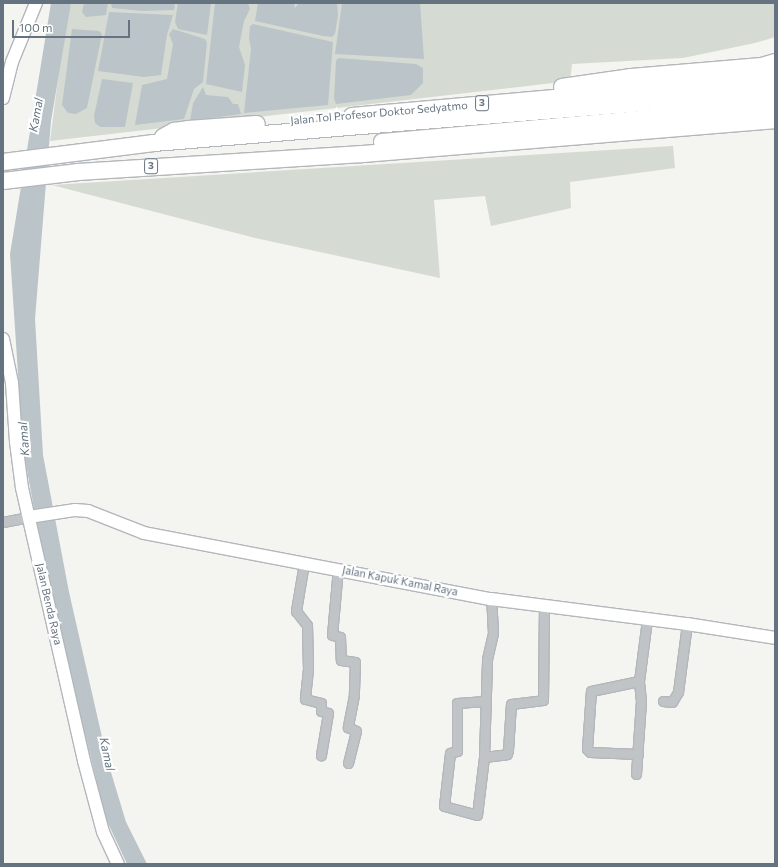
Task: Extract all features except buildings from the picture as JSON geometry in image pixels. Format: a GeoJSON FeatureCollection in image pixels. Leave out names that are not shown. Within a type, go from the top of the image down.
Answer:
{"type":"FeatureCollection","features":[{"type":"Feature","properties":{"kind":"highway"},"geometry":{"type":"LineString","coordinates":[[458,105],[591,82],[762,66],[775,62]]}},
{"type":"Feature","properties":{"kind":"highway","name":"Jalan Tol Profesor Doktor Sedyatmo"},"geometry":{"type":"LineString","coordinates":[[154,143],[174,131],[188,129],[775,78]]}},
{"type":"Feature","properties":{"kind":"highway","name":"Jalan Tol Profesor Doktor Sedyatmo"},"geometry":{"type":"LineString","coordinates":[[7,161],[80,154],[154,143],[775,92]]}},
{"type":"Feature","properties":{"kind":"highway","name":"3"},"geometry":{"type":"LineString","coordinates":[[224,161],[336,146],[775,107]]}},
{"type":"Feature","properties":{"kind":"highway","name":"3"},"geometry":{"type":"LineString","coordinates":[[8,180],[78,172],[224,161],[362,154],[775,120]]}},
{"type":"Feature","properties":{"kind":"main road"},"geometry":{"type":"LineString","coordinates":[[3,98],[12,62],[31,4]]}},
{"type":"Feature","properties":{"kind":"main road","name":"Jalan Benda Raya"},"geometry":{"type":"LineString","coordinates":[[3,339],[12,383],[16,442],[22,488],[33,517],[84,762],[103,832],[118,864]]}},
{"type":"Feature","properties":{"kind":"main road","name":"Jalan Kapuk Kamal Raya"},"geometry":{"type":"LineString","coordinates":[[33,517],[75,510],[88,511],[144,532],[304,563],[338,568],[491,599],[647,618],[775,638]]}},
{"type":"Feature","properties":{"kind":"street"},"geometry":{"type":"LineString","coordinates":[[3,522],[33,517]]}},
{"type":"Feature","properties":{"kind":"street"},"geometry":{"type":"LineString","coordinates":[[304,563],[296,611],[307,625],[308,669],[305,699],[321,703],[321,711],[328,713],[321,755]]}},
{"type":"Feature","properties":{"kind":"street"},"geometry":{"type":"LineString","coordinates":[[338,568],[332,635],[340,637],[341,660],[356,662],[354,695],[348,727],[356,731],[348,763]]}},
{"type":"Feature","properties":{"kind":"street"},"geometry":{"type":"LineString","coordinates":[[485,701],[457,703],[457,751],[450,753],[444,806],[477,814],[484,757],[487,659],[493,633],[491,599]]}},
{"type":"Feature","properties":{"kind":"street"},"geometry":{"type":"LineString","coordinates":[[484,757],[507,754],[511,704],[543,700],[544,606]]}},
{"type":"Feature","properties":{"kind":"street"},"geometry":{"type":"LineString","coordinates":[[636,774],[642,701],[639,681],[647,618]]}},
{"type":"Feature","properties":{"kind":"street"},"geometry":{"type":"LineString","coordinates":[[663,701],[672,702],[678,692],[687,624]]}},
{"type":"Feature","properties":{"kind":"street"},"geometry":{"type":"LineString","coordinates":[[638,754],[590,752],[587,749],[591,690],[639,681]]}},
{"type":"Feature","properties":{"kind":"shaded area"},"geometry":{"type":"Polygon","coordinates":[[[71,3],[775,3],[775,37],[755,43],[683,58],[572,64],[570,81],[50,141],[64,33],[71,3]]]}},
{"type":"Feature","properties":{"kind":"shaded area"},"geometry":{"type":"Polygon","coordinates":[[[673,146],[675,168],[570,182],[571,208],[491,226],[485,196],[434,200],[440,278],[255,238],[52,185],[673,146]]]}},
{"type":"Feature","properties":{"kind":"water","name":"Kamal"},"geometry":{"type":"Polygon","coordinates":[[[51,3],[71,3],[51,121],[35,319],[43,455],[69,592],[107,759],[126,822],[147,864],[127,864],[106,819],[46,575],[23,448],[10,254],[51,3]]]}},
{"type":"Feature","properties":{"kind":"water"},"geometry":{"type":"Polygon","coordinates":[[[84,3],[108,3],[106,15],[86,17],[82,12],[84,3]]]}},
{"type":"Feature","properties":{"kind":"water"},"geometry":{"type":"Polygon","coordinates":[[[111,3],[175,3],[174,10],[142,11],[112,8],[111,3]]]}},
{"type":"Feature","properties":{"kind":"water"},"geometry":{"type":"Polygon","coordinates":[[[178,3],[211,3],[207,35],[178,29],[175,22],[178,3]]]}},
{"type":"Feature","properties":{"kind":"water"},"geometry":{"type":"Polygon","coordinates":[[[215,3],[248,3],[250,9],[244,21],[239,47],[245,65],[242,92],[206,84],[215,3]]]}},
{"type":"Feature","properties":{"kind":"water"},"geometry":{"type":"Polygon","coordinates":[[[258,3],[294,3],[295,8],[299,3],[337,3],[338,15],[335,34],[332,37],[323,36],[255,21],[258,3]]]}},
{"type":"Feature","properties":{"kind":"water"},"geometry":{"type":"Polygon","coordinates":[[[342,3],[420,3],[424,59],[335,54],[342,3]]]}},
{"type":"Feature","properties":{"kind":"water"},"geometry":{"type":"Polygon","coordinates":[[[109,12],[173,15],[167,35],[161,75],[144,77],[98,71],[109,12]]]}},
{"type":"Feature","properties":{"kind":"water"},"geometry":{"type":"Polygon","coordinates":[[[253,24],[333,42],[328,105],[244,113],[251,49],[249,38],[250,26],[253,24]]]}},
{"type":"Feature","properties":{"kind":"water"},"geometry":{"type":"Polygon","coordinates":[[[72,29],[99,31],[102,34],[87,108],[76,114],[68,113],[62,105],[72,29]]]}},
{"type":"Feature","properties":{"kind":"water"},"geometry":{"type":"Polygon","coordinates":[[[173,29],[205,39],[207,43],[203,82],[194,89],[184,119],[135,125],[142,85],[167,79],[173,44],[169,34],[173,29]]]}},
{"type":"Feature","properties":{"kind":"water"},"geometry":{"type":"Polygon","coordinates":[[[338,58],[416,64],[423,68],[423,83],[411,95],[336,104],[334,98],[336,61],[338,58]]]}},
{"type":"Feature","properties":{"kind":"water"},"geometry":{"type":"Polygon","coordinates":[[[102,79],[133,83],[125,127],[100,127],[95,123],[94,116],[102,79]]]}},
{"type":"Feature","properties":{"kind":"water"},"geometry":{"type":"Polygon","coordinates":[[[203,87],[206,95],[228,97],[233,104],[238,104],[241,114],[190,121],[193,103],[203,87]]]}}]}
